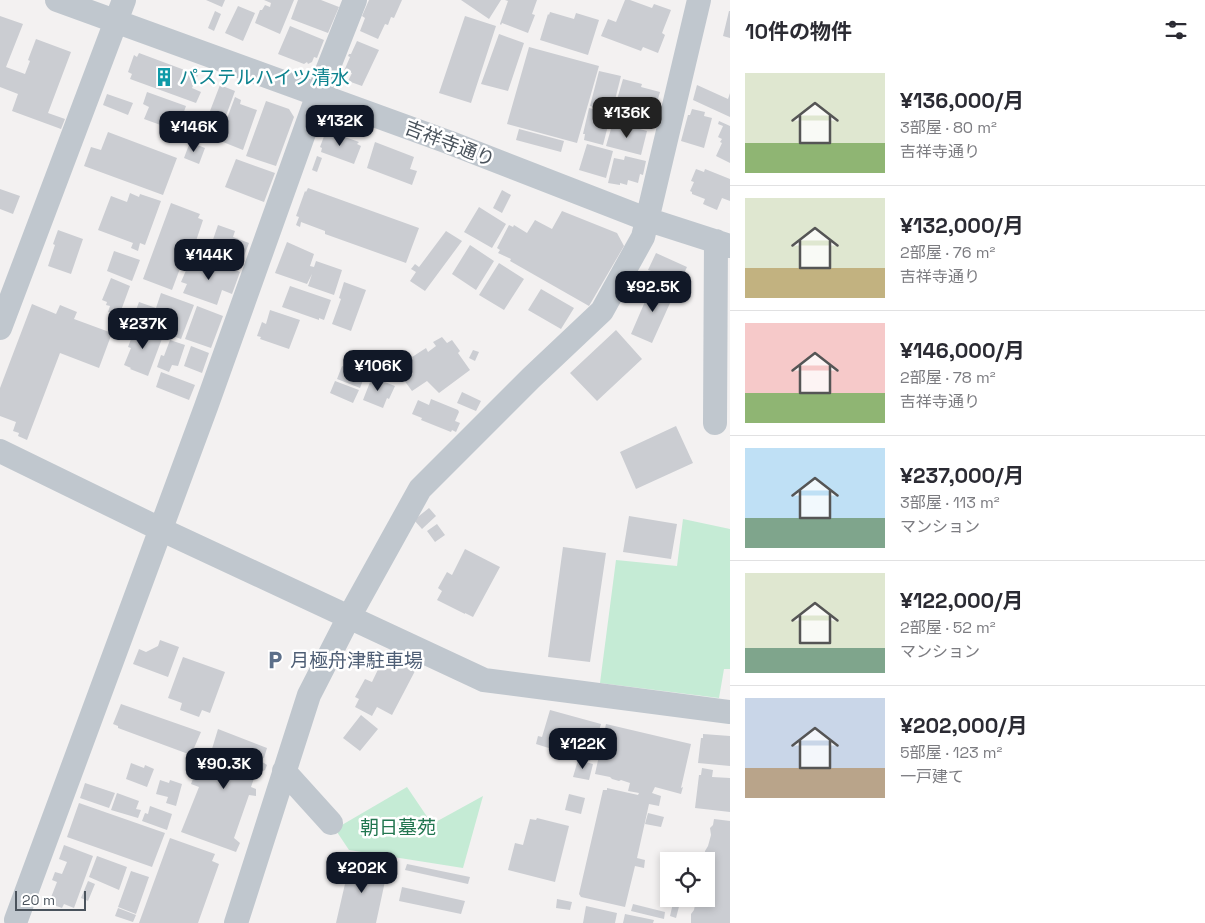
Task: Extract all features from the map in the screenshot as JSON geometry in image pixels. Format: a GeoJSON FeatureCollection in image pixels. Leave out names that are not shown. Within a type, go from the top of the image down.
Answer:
{"type":"FeatureCollection","features":[{"type":"Feature","properties":{"kind":"street","name":"吉祥寺通り"},"geometry":{"type":"LineString","coordinates":[[57,0],[120,11],[318,94],[646,219],[723,244]]}},
{"type":"Feature","properties":{"kind":"street"},"geometry":{"type":"LineString","coordinates":[[13,919],[209,398],[318,94],[356,0]]}},
{"type":"Feature","properties":{"kind":"street"},"geometry":{"type":"LineString","coordinates":[[236,923],[310,695],[349,617],[420,489],[531,378],[602,311],[643,237],[699,0]]}},
{"type":"Feature","properties":{"kind":"street"},"geometry":{"type":"LineString","coordinates":[[0,328],[120,11]]}},
{"type":"Feature","properties":{"kind":"street"},"geometry":{"type":"LineString","coordinates":[[715,423],[723,244]]}},
{"type":"Feature","properties":{"kind":"street"},"geometry":{"type":"LineString","coordinates":[[0,451],[160,529],[484,680],[730,712]]}},
{"type":"Feature","properties":{"kind":"street"},"geometry":{"type":"LineString","coordinates":[[284,771],[331,823]]}},
{"type":"Feature","properties":{"kind":"green space"},"geometry":{"type":"Polygon","coordinates":[[[683,519],[730,529],[730,669],[724,669],[719,698],[600,683],[616,560],[677,566],[683,519]]]}},
{"type":"Feature","properties":{"kind":"green space","name":"朝日墓苑"},"geometry":{"type":"Polygon","coordinates":[[[407,787],[432,824],[483,796],[463,868],[349,850],[335,829],[407,787]]]}},
{"type":"Feature","properties":{"kind":"building"},"geometry":{"type":"Polygon","coordinates":[[[206,0],[225,0],[222,7],[206,0]]]}},
{"type":"Feature","properties":{"kind":"building"},"geometry":{"type":"Polygon","coordinates":[[[264,0],[294,0],[280,34],[255,23],[260,10],[265,5],[270,7],[271,3],[264,0]]]}},
{"type":"Feature","properties":{"kind":"building"},"geometry":{"type":"Polygon","coordinates":[[[298,0],[321,0],[339,7],[328,33],[291,19],[298,0]]]}},
{"type":"Feature","properties":{"kind":"building"},"geometry":{"type":"Polygon","coordinates":[[[369,0],[402,0],[394,18],[391,17],[388,25],[385,24],[378,39],[360,31],[365,18],[362,16],[369,0]]]}},
{"type":"Feature","properties":{"kind":"building"},"geometry":{"type":"Polygon","coordinates":[[[461,0],[501,0],[489,19],[461,0]]]}},
{"type":"Feature","properties":{"kind":"building"},"geometry":{"type":"Polygon","coordinates":[[[505,0],[537,0],[532,14],[535,15],[528,33],[502,23],[500,24],[508,1],[505,0]]]}},
{"type":"Feature","properties":{"kind":"building"},"geometry":{"type":"Polygon","coordinates":[[[625,0],[652,8],[654,4],[671,10],[662,33],[665,35],[658,53],[643,47],[641,51],[601,36],[608,19],[616,22],[625,0]]]}},
{"type":"Feature","properties":{"kind":"building"},"geometry":{"type":"Polygon","coordinates":[[[238,6],[255,13],[243,41],[225,33],[238,6]]]}},
{"type":"Feature","properties":{"kind":"building"},"geometry":{"type":"Polygon","coordinates":[[[215,11],[221,14],[214,31],[208,28],[215,11]]]}},
{"type":"Feature","properties":{"kind":"building"},"geometry":{"type":"Polygon","coordinates":[[[730,11],[730,38],[723,36],[730,11]]]}},
{"type":"Feature","properties":{"kind":"building"},"geometry":{"type":"Polygon","coordinates":[[[550,12],[574,19],[576,13],[599,20],[588,55],[540,40],[550,12]]]}},
{"type":"Feature","properties":{"kind":"building"},"geometry":{"type":"Polygon","coordinates":[[[0,16],[23,24],[6,67],[25,74],[36,39],[71,52],[48,113],[65,119],[61,129],[12,111],[18,94],[0,87],[0,16]]]}},
{"type":"Feature","properties":{"kind":"building"},"geometry":{"type":"Polygon","coordinates":[[[465,16],[496,26],[471,103],[439,93],[465,16]]]}},
{"type":"Feature","properties":{"kind":"building"},"geometry":{"type":"Polygon","coordinates":[[[290,26],[324,40],[317,58],[314,57],[312,62],[304,64],[278,54],[290,26]]]}},
{"type":"Feature","properties":{"kind":"building"},"geometry":{"type":"Polygon","coordinates":[[[499,34],[524,43],[508,91],[481,84],[499,34]]]}},
{"type":"Feature","properties":{"kind":"building"},"geometry":{"type":"Polygon","coordinates":[[[357,41],[379,50],[362,86],[348,81],[352,73],[344,71],[350,57],[348,56],[351,54],[357,41]]]}},
{"type":"Feature","properties":{"kind":"building"},"geometry":{"type":"Polygon","coordinates":[[[529,47],[599,66],[577,143],[507,124],[529,47]]]}},
{"type":"Feature","properties":{"kind":"building","name":"パステルハイツ清水"},"geometry":{"type":"Polygon","coordinates":[[[139,53],[198,75],[192,88],[201,92],[196,103],[130,79],[132,74],[128,72],[134,55],[137,57],[139,53]]]}},
{"type":"Feature","properties":{"kind":"building"},"geometry":{"type":"Polygon","coordinates":[[[599,71],[621,76],[612,112],[590,106],[599,71]]]}},
{"type":"Feature","properties":{"kind":"building"},"geometry":{"type":"Polygon","coordinates":[[[623,79],[642,84],[641,87],[660,92],[654,113],[616,103],[623,79]]]}},
{"type":"Feature","properties":{"kind":"building"},"geometry":{"type":"Polygon","coordinates":[[[220,85],[235,91],[216,143],[200,137],[220,85]]]}},
{"type":"Feature","properties":{"kind":"building"},"geometry":{"type":"Polygon","coordinates":[[[697,85],[728,99],[730,93],[730,117],[693,100],[697,85]]]}},
{"type":"Feature","properties":{"kind":"building"},"geometry":{"type":"Polygon","coordinates":[[[147,92],[186,106],[177,131],[144,119],[149,107],[143,104],[147,92]]]}},
{"type":"Feature","properties":{"kind":"building"},"geometry":{"type":"Polygon","coordinates":[[[107,94],[133,103],[128,115],[103,105],[107,94]]]}},
{"type":"Feature","properties":{"kind":"building"},"geometry":{"type":"Polygon","coordinates":[[[235,97],[241,100],[240,104],[257,110],[243,150],[223,142],[226,133],[222,132],[235,97]]]}},
{"type":"Feature","properties":{"kind":"building"},"geometry":{"type":"Polygon","coordinates":[[[266,101],[289,109],[294,117],[276,166],[246,156],[266,101]]]}},
{"type":"Feature","properties":{"kind":"building"},"geometry":{"type":"Polygon","coordinates":[[[589,108],[611,114],[603,145],[584,140],[585,134],[583,134],[589,108]]]}},
{"type":"Feature","properties":{"kind":"building"},"geometry":{"type":"Polygon","coordinates":[[[692,109],[705,112],[704,116],[712,118],[704,148],[681,141],[688,115],[690,115],[692,109]]]}},
{"type":"Feature","properties":{"kind":"building"},"geometry":{"type":"Polygon","coordinates":[[[719,121],[730,126],[730,163],[716,156],[722,143],[720,142],[722,139],[718,137],[723,126],[718,124],[719,121]]]}},
{"type":"Feature","properties":{"kind":"building"},"geometry":{"type":"Polygon","coordinates":[[[613,122],[647,131],[641,155],[606,146],[613,122]]]}},
{"type":"Feature","properties":{"kind":"building"},"geometry":{"type":"Polygon","coordinates":[[[331,128],[335,130],[334,133],[359,142],[357,144],[361,146],[354,164],[321,152],[322,148],[320,147],[326,131],[331,128]]]}},
{"type":"Feature","properties":{"kind":"building"},"geometry":{"type":"Polygon","coordinates":[[[519,129],[564,141],[561,152],[516,140],[519,129]]]}},
{"type":"Feature","properties":{"kind":"building"},"geometry":{"type":"Polygon","coordinates":[[[108,132],[177,158],[163,195],[84,166],[91,147],[101,150],[108,132]]]}},
{"type":"Feature","properties":{"kind":"building"},"geometry":{"type":"Polygon","coordinates":[[[190,142],[205,148],[199,164],[184,158],[190,142]]]}},
{"type":"Feature","properties":{"kind":"building"},"geometry":{"type":"Polygon","coordinates":[[[375,142],[414,157],[410,169],[417,171],[412,185],[367,168],[375,142]]]}},
{"type":"Feature","properties":{"kind":"building"},"geometry":{"type":"Polygon","coordinates":[[[587,144],[613,151],[606,178],[579,170],[587,144]]]}},
{"type":"Feature","properties":{"kind":"building"},"geometry":{"type":"Polygon","coordinates":[[[317,156],[322,158],[317,172],[312,170],[317,156]]]}},
{"type":"Feature","properties":{"kind":"building"},"geometry":{"type":"Polygon","coordinates":[[[625,156],[646,161],[643,175],[640,174],[638,183],[628,180],[627,185],[608,183],[614,158],[624,160],[625,156]]]}},
{"type":"Feature","properties":{"kind":"building"},"geometry":{"type":"Polygon","coordinates":[[[236,159],[275,173],[264,202],[225,187],[236,159]]]}},
{"type":"Feature","properties":{"kind":"building"},"geometry":{"type":"Polygon","coordinates":[[[696,169],[704,172],[705,169],[730,179],[730,201],[722,198],[717,210],[703,204],[705,199],[692,194],[690,191],[694,182],[691,181],[696,169]]]}},
{"type":"Feature","properties":{"kind":"building"},"geometry":{"type":"Polygon","coordinates":[[[308,188],[419,228],[406,263],[325,234],[325,231],[301,222],[300,227],[296,225],[299,217],[296,216],[305,191],[308,188]]]}},
{"type":"Feature","properties":{"kind":"building"},"geometry":{"type":"Polygon","coordinates":[[[0,189],[20,196],[13,214],[0,209],[0,189]]]}},
{"type":"Feature","properties":{"kind":"building"},"geometry":{"type":"Polygon","coordinates":[[[502,190],[511,195],[502,213],[493,208],[502,190]]]}},
{"type":"Feature","properties":{"kind":"building"},"geometry":{"type":"Polygon","coordinates":[[[130,193],[139,197],[140,194],[161,201],[145,245],[140,243],[138,251],[131,248],[133,243],[98,230],[111,196],[127,202],[130,193]]]}},
{"type":"Feature","properties":{"kind":"building"},"geometry":{"type":"Polygon","coordinates":[[[171,203],[200,214],[198,218],[203,220],[196,241],[191,239],[172,290],[143,279],[171,203]]]}},
{"type":"Feature","properties":{"kind":"building"},"geometry":{"type":"Polygon","coordinates":[[[479,207],[506,224],[492,248],[464,232],[479,207]]]}},
{"type":"Feature","properties":{"kind":"building"},"geometry":{"type":"Polygon","coordinates":[[[562,211],[617,233],[624,246],[589,306],[498,253],[500,250],[497,248],[509,225],[513,227],[514,225],[527,233],[535,220],[552,229],[562,211]]]}},
{"type":"Feature","properties":{"kind":"building"},"geometry":{"type":"Polygon","coordinates":[[[218,225],[235,231],[233,237],[249,243],[241,264],[208,254],[218,225]]]}},
{"type":"Feature","properties":{"kind":"building"},"geometry":{"type":"Polygon","coordinates":[[[58,230],[83,239],[71,274],[48,266],[58,230]]]}},
{"type":"Feature","properties":{"kind":"building"},"geometry":{"type":"Polygon","coordinates":[[[446,231],[462,241],[425,291],[410,281],[416,272],[411,269],[415,264],[419,267],[446,231]]]}},
{"type":"Feature","properties":{"kind":"building"},"geometry":{"type":"Polygon","coordinates":[[[287,242],[314,254],[310,266],[314,267],[316,261],[342,270],[334,295],[308,286],[312,274],[307,284],[275,273],[287,242]]]}},
{"type":"Feature","properties":{"kind":"building"},"geometry":{"type":"Polygon","coordinates":[[[470,245],[494,261],[476,290],[452,274],[470,245]]]}},
{"type":"Feature","properties":{"kind":"building"},"geometry":{"type":"Polygon","coordinates":[[[114,251],[140,260],[132,281],[107,271],[114,251]]]}},
{"type":"Feature","properties":{"kind":"building"},"geometry":{"type":"Polygon","coordinates":[[[656,253],[687,267],[676,291],[648,278],[651,271],[648,270],[656,253]]]}},
{"type":"Feature","properties":{"kind":"building"},"geometry":{"type":"Polygon","coordinates":[[[198,256],[240,272],[232,294],[222,290],[217,305],[183,293],[187,284],[181,282],[187,268],[193,270],[198,256]]]}},
{"type":"Feature","properties":{"kind":"building"},"geometry":{"type":"Polygon","coordinates":[[[499,263],[524,279],[504,310],[479,295],[499,263]]]}},
{"type":"Feature","properties":{"kind":"building"},"geometry":{"type":"Polygon","coordinates":[[[111,278],[130,286],[119,316],[108,312],[110,306],[106,305],[107,302],[102,300],[111,278]]]}},
{"type":"Feature","properties":{"kind":"building"},"geometry":{"type":"Polygon","coordinates":[[[344,282],[366,290],[351,331],[332,324],[341,299],[339,298],[344,282]]]}},
{"type":"Feature","properties":{"kind":"building"},"geometry":{"type":"Polygon","coordinates":[[[653,283],[675,292],[652,343],[631,334],[653,283]]]}},
{"type":"Feature","properties":{"kind":"building"},"geometry":{"type":"Polygon","coordinates":[[[290,286],[331,300],[324,320],[282,307],[290,286]]]}},
{"type":"Feature","properties":{"kind":"building"},"geometry":{"type":"Polygon","coordinates":[[[541,289],[574,308],[561,329],[528,310],[541,289]]]}},
{"type":"Feature","properties":{"kind":"building"},"geometry":{"type":"Polygon","coordinates":[[[161,293],[194,305],[181,339],[132,321],[139,302],[156,308],[161,293]]]}},
{"type":"Feature","properties":{"kind":"building"},"geometry":{"type":"Polygon","coordinates":[[[32,304],[56,314],[60,305],[77,312],[74,319],[112,333],[99,368],[60,353],[27,440],[18,436],[19,433],[13,431],[16,422],[0,416],[0,388],[32,304]]]}},
{"type":"Feature","properties":{"kind":"building"},"geometry":{"type":"Polygon","coordinates":[[[197,306],[223,316],[211,348],[185,339],[197,306]]]}},
{"type":"Feature","properties":{"kind":"building"},"geometry":{"type":"Polygon","coordinates":[[[270,310],[300,320],[289,349],[260,339],[261,337],[257,336],[262,322],[266,324],[270,310]]]}},
{"type":"Feature","properties":{"kind":"building"},"geometry":{"type":"Polygon","coordinates":[[[136,326],[163,336],[148,376],[124,365],[131,348],[128,347],[136,326]]]}},
{"type":"Feature","properties":{"kind":"building"},"geometry":{"type":"Polygon","coordinates":[[[616,330],[642,359],[597,401],[570,373],[616,330]]]}},
{"type":"Feature","properties":{"kind":"building"},"geometry":{"type":"Polygon","coordinates":[[[442,337],[447,343],[452,340],[460,351],[458,353],[470,370],[439,393],[427,381],[412,391],[401,376],[398,378],[392,370],[426,348],[428,352],[436,346],[433,342],[442,337]]]}},
{"type":"Feature","properties":{"kind":"building"},"geometry":{"type":"Polygon","coordinates":[[[170,340],[185,345],[178,366],[172,365],[169,372],[157,367],[161,355],[164,356],[170,340]]]}},
{"type":"Feature","properties":{"kind":"building"},"geometry":{"type":"Polygon","coordinates":[[[191,346],[209,353],[202,373],[184,366],[191,346]]]}},
{"type":"Feature","properties":{"kind":"building"},"geometry":{"type":"Polygon","coordinates":[[[473,350],[479,352],[475,361],[469,358],[473,350]]]}},
{"type":"Feature","properties":{"kind":"building"},"geometry":{"type":"Polygon","coordinates":[[[342,366],[365,375],[360,388],[337,379],[342,366]]]}},
{"type":"Feature","properties":{"kind":"building"},"geometry":{"type":"Polygon","coordinates":[[[161,372],[195,385],[189,400],[156,387],[161,372]]]}},
{"type":"Feature","properties":{"kind":"building"},"geometry":{"type":"Polygon","coordinates":[[[372,377],[395,386],[383,408],[363,400],[372,377]]]}},
{"type":"Feature","properties":{"kind":"building"},"geometry":{"type":"Polygon","coordinates":[[[335,381],[359,390],[353,403],[330,393],[335,381]]]}},
{"type":"Feature","properties":{"kind":"building"},"geometry":{"type":"Polygon","coordinates":[[[462,392],[481,401],[476,411],[457,403],[462,392]]]}},
{"type":"Feature","properties":{"kind":"building"},"geometry":{"type":"Polygon","coordinates":[[[431,399],[458,410],[455,421],[460,423],[456,432],[452,430],[451,432],[421,420],[422,418],[412,414],[418,400],[429,405],[431,399]]]}},
{"type":"Feature","properties":{"kind":"building"},"geometry":{"type":"Polygon","coordinates":[[[676,426],[693,463],[636,489],[620,452],[676,426]]]}},
{"type":"Feature","properties":{"kind":"building"},"geometry":{"type":"Polygon","coordinates":[[[429,508],[436,516],[422,529],[414,520],[429,508]]]}},
{"type":"Feature","properties":{"kind":"building"},"geometry":{"type":"Polygon","coordinates":[[[629,516],[677,524],[671,559],[623,552],[629,516]]]}},
{"type":"Feature","properties":{"kind":"building"},"geometry":{"type":"Polygon","coordinates":[[[437,524],[445,535],[435,542],[427,531],[437,524]]]}},
{"type":"Feature","properties":{"kind":"building"},"geometry":{"type":"Polygon","coordinates":[[[563,547],[606,553],[590,662],[548,657],[563,547]]]}},
{"type":"Feature","properties":{"kind":"building"},"geometry":{"type":"Polygon","coordinates":[[[465,549],[500,567],[473,617],[437,600],[442,591],[438,588],[447,572],[452,575],[465,549]]]}},
{"type":"Feature","properties":{"kind":"building"},"geometry":{"type":"Polygon","coordinates":[[[160,640],[179,647],[168,677],[133,664],[139,649],[146,652],[158,646],[160,640]]]}},
{"type":"Feature","properties":{"kind":"building"},"geometry":{"type":"Polygon","coordinates":[[[385,655],[415,671],[392,715],[377,707],[372,716],[355,707],[359,699],[355,697],[365,679],[372,682],[385,655]]]}},
{"type":"Feature","properties":{"kind":"building"},"geometry":{"type":"Polygon","coordinates":[[[183,657],[225,672],[210,713],[202,710],[199,717],[180,710],[182,703],[168,698],[183,657]]]}},
{"type":"Feature","properties":{"kind":"building"},"geometry":{"type":"Polygon","coordinates":[[[121,704],[201,732],[191,755],[118,728],[118,726],[113,724],[121,704]]]}},
{"type":"Feature","properties":{"kind":"building"},"geometry":{"type":"Polygon","coordinates":[[[550,710],[601,724],[590,761],[536,744],[538,736],[542,737],[550,710]]]}},
{"type":"Feature","properties":{"kind":"building"},"geometry":{"type":"Polygon","coordinates":[[[361,715],[378,729],[360,751],[343,738],[361,715]]]}},
{"type":"Feature","properties":{"kind":"building"},"geometry":{"type":"Polygon","coordinates":[[[606,724],[691,744],[681,794],[655,787],[652,793],[661,796],[659,806],[649,804],[637,858],[645,860],[644,868],[635,866],[625,907],[581,897],[579,894],[603,790],[607,790],[607,788],[638,795],[639,793],[628,791],[630,783],[595,774],[606,724]]]}},
{"type":"Feature","properties":{"kind":"building"},"geometry":{"type":"Polygon","coordinates":[[[218,729],[267,748],[264,758],[261,757],[259,761],[267,765],[265,770],[261,772],[257,770],[251,787],[256,789],[256,796],[249,795],[234,838],[240,843],[236,852],[181,832],[199,787],[191,784],[201,759],[208,762],[218,729]]]}},
{"type":"Feature","properties":{"kind":"building"},"geometry":{"type":"Polygon","coordinates":[[[703,734],[730,736],[730,766],[698,763],[703,734]]]}},
{"type":"Feature","properties":{"kind":"building"},"geometry":{"type":"Polygon","coordinates":[[[578,760],[593,764],[589,780],[573,777],[578,760]]]}},
{"type":"Feature","properties":{"kind":"building"},"geometry":{"type":"Polygon","coordinates":[[[131,763],[144,768],[145,765],[154,769],[147,787],[126,779],[131,763]]]}},
{"type":"Feature","properties":{"kind":"building"},"geometry":{"type":"Polygon","coordinates":[[[702,768],[713,770],[712,777],[730,778],[730,812],[695,808],[699,775],[701,775],[702,768]]]}},
{"type":"Feature","properties":{"kind":"building"},"geometry":{"type":"Polygon","coordinates":[[[160,780],[169,783],[170,780],[182,784],[176,806],[166,803],[168,797],[156,794],[160,780]]]}},
{"type":"Feature","properties":{"kind":"building"},"geometry":{"type":"Polygon","coordinates":[[[85,783],[115,793],[109,808],[80,798],[85,783]]]}},
{"type":"Feature","properties":{"kind":"building"},"geometry":{"type":"Polygon","coordinates":[[[117,793],[139,801],[136,809],[141,810],[138,818],[111,810],[117,793]]]}},
{"type":"Feature","properties":{"kind":"building"},"geometry":{"type":"Polygon","coordinates":[[[569,794],[585,798],[581,814],[565,810],[569,794]]]}},
{"type":"Feature","properties":{"kind":"building"},"geometry":{"type":"Polygon","coordinates":[[[79,803],[165,833],[152,867],[67,837],[79,803]]]}},
{"type":"Feature","properties":{"kind":"building"},"geometry":{"type":"Polygon","coordinates":[[[150,806],[172,814],[167,830],[142,821],[145,813],[148,814],[150,806]]]}},
{"type":"Feature","properties":{"kind":"building"},"geometry":{"type":"Polygon","coordinates":[[[648,813],[664,817],[661,827],[645,824],[648,813]]]}},
{"type":"Feature","properties":{"kind":"building"},"geometry":{"type":"Polygon","coordinates":[[[537,818],[569,826],[555,882],[508,870],[515,843],[523,845],[530,819],[536,820],[537,818]]]}},
{"type":"Feature","properties":{"kind":"building"},"geometry":{"type":"Polygon","coordinates":[[[714,819],[730,821],[730,923],[691,923],[691,914],[695,907],[715,907],[715,852],[705,852],[711,835],[710,828],[713,825],[714,819]]]}},
{"type":"Feature","properties":{"kind":"building"},"geometry":{"type":"Polygon","coordinates":[[[170,838],[215,854],[212,861],[219,864],[198,923],[139,923],[170,838]]]}},
{"type":"Feature","properties":{"kind":"building"},"geometry":{"type":"Polygon","coordinates":[[[64,845],[93,856],[74,908],[64,904],[62,908],[54,905],[55,901],[50,900],[57,882],[52,880],[55,872],[62,874],[67,862],[59,859],[64,845]]]}},
{"type":"Feature","properties":{"kind":"building"},"geometry":{"type":"Polygon","coordinates":[[[97,856],[127,867],[119,890],[89,877],[97,856]]]}},
{"type":"Feature","properties":{"kind":"building"},"geometry":{"type":"Polygon","coordinates":[[[354,857],[370,860],[369,868],[387,872],[376,923],[336,923],[350,862],[353,863],[354,857]]]}},
{"type":"Feature","properties":{"kind":"building"},"geometry":{"type":"Polygon","coordinates":[[[407,864],[470,877],[468,884],[405,870],[407,864]]]}},
{"type":"Feature","properties":{"kind":"building"},"geometry":{"type":"Polygon","coordinates":[[[131,871],[149,877],[136,914],[118,907],[131,871]]]}},
{"type":"Feature","properties":{"kind":"building"},"geometry":{"type":"Polygon","coordinates":[[[88,881],[95,884],[88,901],[81,898],[88,881]]]}},
{"type":"Feature","properties":{"kind":"building"},"geometry":{"type":"Polygon","coordinates":[[[402,887],[465,901],[461,914],[399,901],[402,887]]]}},
{"type":"Feature","properties":{"kind":"building"},"geometry":{"type":"Polygon","coordinates":[[[557,899],[572,902],[570,910],[556,908],[557,899]]]}},
{"type":"Feature","properties":{"kind":"building"},"geometry":{"type":"Polygon","coordinates":[[[633,904],[665,912],[664,919],[631,911],[633,904]]]}},
{"type":"Feature","properties":{"kind":"building"},"geometry":{"type":"Polygon","coordinates":[[[586,906],[617,913],[615,923],[583,923],[586,906]]]}},
{"type":"Feature","properties":{"kind":"building"},"geometry":{"type":"Polygon","coordinates":[[[672,907],[679,907],[676,918],[670,916],[672,907]]]}},
{"type":"Feature","properties":{"kind":"building"},"geometry":{"type":"Polygon","coordinates":[[[118,908],[136,915],[133,922],[115,916],[118,908]]]}},
{"type":"Feature","properties":{"kind":"building"},"geometry":{"type":"Polygon","coordinates":[[[625,914],[654,920],[653,923],[623,923],[625,914]]]}},
{"type":"Feature","properties":{"kind":"place","name":"パステルハイツ清水"},"geometry":{"type":"Point","coordinates":[164,77]}},
{"type":"Feature","properties":{"kind":"place","name":"月極舟津駐車場"},"geometry":{"type":"Point","coordinates":[275,660]}}]}
